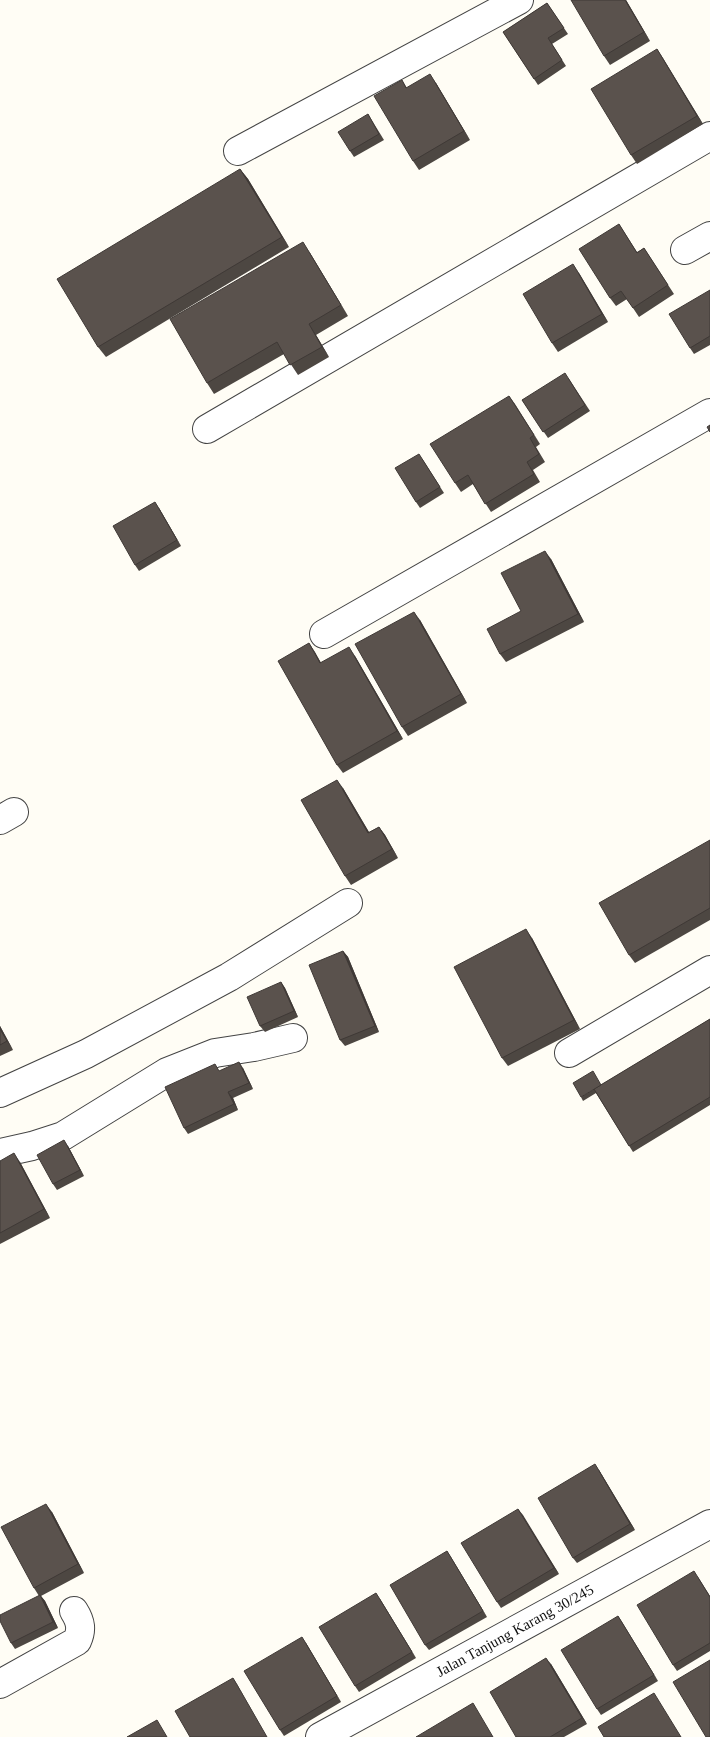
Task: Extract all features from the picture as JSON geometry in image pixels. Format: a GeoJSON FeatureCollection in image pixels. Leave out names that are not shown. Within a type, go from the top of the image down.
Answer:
{"type":"FeatureCollection","features":[{"type":"Feature","properties":{"kind":"street"},"geometry":{"type":"LineString","coordinates":[[238,151],[519,0]]}},
{"type":"Feature","properties":{"kind":"street"},"geometry":{"type":"LineString","coordinates":[[207,429],[710,136]]}},
{"type":"Feature","properties":{"kind":"street"},"geometry":{"type":"LineString","coordinates":[[685,250],[710,236]]}},
{"type":"Feature","properties":{"kind":"street"},"geometry":{"type":"LineString","coordinates":[[324,634],[710,413]]}},
{"type":"Feature","properties":{"kind":"street"},"geometry":{"type":"LineString","coordinates":[[0,1093],[86,1054],[229,976],[348,904]]}},
{"type":"Feature","properties":{"kind":"street"},"geometry":{"type":"LineString","coordinates":[[570,1053],[710,970]]}},
{"type":"Feature","properties":{"kind":"street"},"geometry":{"type":"LineString","coordinates":[[0,1153],[32,1146],[63,1136],[167,1072],[207,1056],[215,1053],[254,1048],[293,1038]]}},
{"type":"Feature","properties":{"kind":"street","name":"Jalan Tanjung Karang 30/245"},"geometry":{"type":"LineString","coordinates":[[320,1737],[710,1524]]}},
{"type":"Feature","properties":{"kind":"street"},"geometry":{"type":"LineString","coordinates":[[0,1684],[77,1641],[80,1634],[80,1622],[74,1611]]}},
{"type":"Feature","properties":{"kind":"building"},"geometry":{"type":"Polygon","coordinates":[[[571,0],[625,0],[644,32],[604,56],[571,0]]]}},
{"type":"Feature","properties":{"kind":"building"},"geometry":{"type":"Polygon","coordinates":[[[547,3],[564,28],[548,38],[562,60],[534,79],[503,32],[547,3]]]}},
{"type":"Feature","properties":{"kind":"building"},"geometry":{"type":"Polygon","coordinates":[[[657,49],[697,116],[631,155],[591,89],[657,49]]]}},
{"type":"Feature","properties":{"kind":"building"},"geometry":{"type":"Polygon","coordinates":[[[430,74],[464,131],[413,161],[374,96],[402,80],[406,88],[430,74]]]}},
{"type":"Feature","properties":{"kind":"building"},"geometry":{"type":"Polygon","coordinates":[[[368,114],[379,134],[350,151],[338,132],[368,114]]]}},
{"type":"Feature","properties":{"kind":"building"},"geometry":{"type":"Polygon","coordinates":[[[240,169],[282,237],[98,347],[57,279],[240,169]]]}},
{"type":"Feature","properties":{"kind":"building"},"geometry":{"type":"Polygon","coordinates":[[[619,224],[637,253],[644,248],[668,285],[633,308],[621,291],[610,298],[579,249],[619,224]]]}},
{"type":"Feature","properties":{"kind":"building"},"geometry":{"type":"Polygon","coordinates":[[[303,242],[341,305],[309,324],[322,347],[290,365],[277,342],[207,383],[170,319],[303,242]]]}},
{"type":"Feature","properties":{"kind":"building"},"geometry":{"type":"Polygon","coordinates":[[[573,264],[602,314],[552,343],[523,294],[573,264]]]}},
{"type":"Feature","properties":{"kind":"building"},"geometry":{"type":"Polygon","coordinates":[[[710,290],[710,336],[690,348],[669,314],[710,290]]]}},
{"type":"Feature","properties":{"kind":"building"},"geometry":{"type":"Polygon","coordinates":[[[565,373],[585,405],[543,432],[522,400],[565,373]]]}},
{"type":"Feature","properties":{"kind":"building"},"geometry":{"type":"Polygon","coordinates":[[[509,396],[534,435],[530,438],[539,454],[527,462],[534,474],[485,504],[468,475],[455,483],[430,444],[509,396]]]}},
{"type":"Feature","properties":{"kind":"building"},"geometry":{"type":"Polygon","coordinates":[[[419,454],[440,487],[416,502],[395,468],[419,454]]]}},
{"type":"Feature","properties":{"kind":"building"},"geometry":{"type":"Polygon","coordinates":[[[155,502],[177,540],[135,565],[113,526],[155,502]]]}},
{"type":"Feature","properties":{"kind":"building"},"geometry":{"type":"Polygon","coordinates":[[[545,551],[578,614],[500,654],[487,629],[521,611],[501,573],[545,551]]]}},
{"type":"Feature","properties":{"kind":"building"},"geometry":{"type":"Polygon","coordinates":[[[414,612],[461,694],[402,727],[355,644],[414,612]]]}},
{"type":"Feature","properties":{"kind":"building"},"geometry":{"type":"Polygon","coordinates":[[[309,643],[320,663],[349,647],[397,731],[337,765],[278,661],[309,643]]]}},
{"type":"Feature","properties":{"kind":"building"},"geometry":{"type":"Polygon","coordinates":[[[337,780],[368,833],[379,827],[392,849],[345,876],[301,800],[337,780]]]}},
{"type":"Feature","properties":{"kind":"building"},"geometry":{"type":"Polygon","coordinates":[[[710,840],[710,908],[629,955],[599,903],[710,840]]]}},
{"type":"Feature","properties":{"kind":"building"},"geometry":{"type":"Polygon","coordinates":[[[526,929],[574,1020],[502,1058],[454,967],[526,929]]]}},
{"type":"Feature","properties":{"kind":"building"},"geometry":{"type":"Polygon","coordinates":[[[343,951],[375,1026],[340,1040],[309,965],[343,951]]]}},
{"type":"Feature","properties":{"kind":"building"},"geometry":{"type":"Polygon","coordinates":[[[281,982],[294,1011],[260,1026],[247,997],[281,982]]]}},
{"type":"Feature","properties":{"kind":"building"},"geometry":{"type":"Polygon","coordinates":[[[710,1019],[710,1097],[629,1146],[594,1089],[710,1019]]]}},
{"type":"Feature","properties":{"kind":"building"},"geometry":{"type":"Polygon","coordinates":[[[0,1029],[7,1041],[0,1045],[0,1029]]]}},
{"type":"Feature","properties":{"kind":"building"},"geometry":{"type":"Polygon","coordinates":[[[239,1062],[249,1083],[228,1092],[234,1104],[184,1128],[165,1087],[215,1064],[219,1071],[239,1062]]]}},
{"type":"Feature","properties":{"kind":"building"},"geometry":{"type":"Polygon","coordinates":[[[593,1071],[601,1085],[581,1097],[573,1083],[593,1071]]]}},
{"type":"Feature","properties":{"kind":"building"},"geometry":{"type":"Polygon","coordinates":[[[64,1140],[80,1170],[53,1184],[37,1155],[64,1140]]]}},
{"type":"Feature","properties":{"kind":"building"},"geometry":{"type":"Polygon","coordinates":[[[14,1153],[44,1209],[0,1233],[0,1161],[14,1153]]]}},
{"type":"Feature","properties":{"kind":"building"},"geometry":{"type":"Polygon","coordinates":[[[595,1464],[630,1524],[573,1558],[538,1498],[595,1464]]]}},
{"type":"Feature","properties":{"kind":"building"},"geometry":{"type":"Polygon","coordinates":[[[46,1504],[78,1564],[34,1588],[1,1527],[46,1504]]]}},
{"type":"Feature","properties":{"kind":"building"},"geometry":{"type":"Polygon","coordinates":[[[518,1509],[554,1568],[497,1602],[461,1543],[518,1509]]]}},
{"type":"Feature","properties":{"kind":"building"},"geometry":{"type":"Polygon","coordinates":[[[447,1551],[483,1611],[425,1645],[390,1585],[447,1551]]]}},
{"type":"Feature","properties":{"kind":"building"},"geometry":{"type":"Polygon","coordinates":[[[694,1571],[710,1597],[710,1643],[673,1665],[637,1605],[694,1571]]]}},
{"type":"Feature","properties":{"kind":"building"},"geometry":{"type":"Polygon","coordinates":[[[376,1593],[412,1652],[355,1686],[319,1627],[376,1593]]]}},
{"type":"Feature","properties":{"kind":"building"},"geometry":{"type":"Polygon","coordinates":[[[40,1595],[53,1622],[11,1643],[0,1621],[0,1615],[40,1595]]]}},
{"type":"Feature","properties":{"kind":"building"},"geometry":{"type":"Polygon","coordinates":[[[618,1616],[654,1675],[597,1709],[561,1650],[618,1616]]]}},
{"type":"Feature","properties":{"kind":"building"},"geometry":{"type":"Polygon","coordinates":[[[302,1637],[337,1696],[280,1730],[244,1671],[302,1637]]]}},
{"type":"Feature","properties":{"kind":"building"},"geometry":{"type":"Polygon","coordinates":[[[546,1658],[582,1718],[550,1737],[516,1737],[490,1692],[546,1658]]]}},
{"type":"Feature","properties":{"kind":"building"},"geometry":{"type":"Polygon","coordinates":[[[710,1660],[710,1737],[706,1737],[673,1682],[710,1660]]]}},
{"type":"Feature","properties":{"kind":"building"},"geometry":{"type":"Polygon","coordinates":[[[233,1678],[267,1737],[190,1737],[175,1711],[233,1678]]]}},
{"type":"Feature","properties":{"kind":"building"},"geometry":{"type":"Polygon","coordinates":[[[654,1693],[681,1737],[604,1737],[598,1727],[654,1693]]]}},
{"type":"Feature","properties":{"kind":"building"},"geometry":{"type":"Polygon","coordinates":[[[473,1703],[493,1737],[416,1737],[473,1703]]]}},
{"type":"Feature","properties":{"kind":"building"},"geometry":{"type":"Polygon","coordinates":[[[157,1720],[167,1737],[127,1737],[157,1720]]]}}]}
